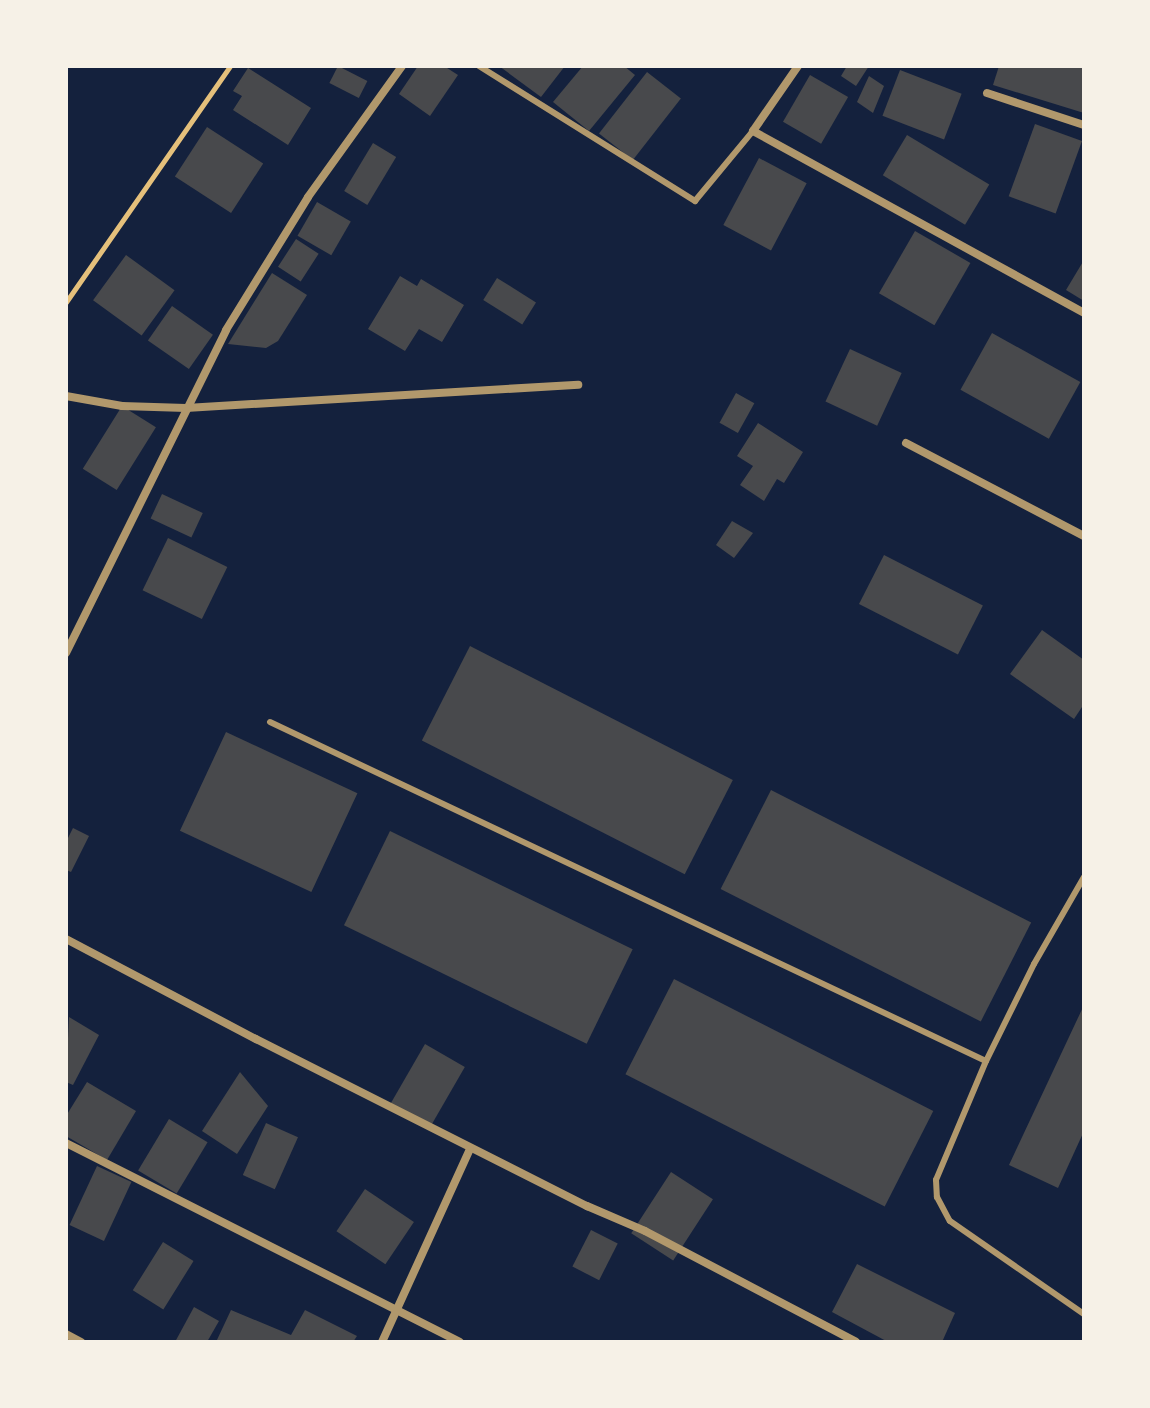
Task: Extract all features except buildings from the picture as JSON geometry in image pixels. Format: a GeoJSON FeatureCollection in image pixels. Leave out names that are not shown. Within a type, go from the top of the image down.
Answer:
{"type":"FeatureCollection","features":[{"type":"Feature","properties":{"kind":"street"},"geometry":{"type":"LineString","coordinates":[[66,653],[226,330],[308,197],[402,66]]}},
{"type":"Feature","properties":{"kind":"street"},"geometry":{"type":"LineString","coordinates":[[798,66],[753,131],[1084,313]]}},
{"type":"Feature","properties":{"kind":"street"},"geometry":{"type":"LineString","coordinates":[[987,93],[1084,125]]}},
{"type":"Feature","properties":{"kind":"street"},"geometry":{"type":"LineString","coordinates":[[66,396],[122,406],[186,408],[578,385]]}},
{"type":"Feature","properties":{"kind":"street"},"geometry":{"type":"LineString","coordinates":[[906,443],[1084,536]]}},
{"type":"Feature","properties":{"kind":"street"},"geometry":{"type":"LineString","coordinates":[[66,939],[470,1149],[645,1231],[856,1342]]}},
{"type":"Feature","properties":{"kind":"street"},"geometry":{"type":"LineString","coordinates":[[66,1143],[460,1342]]}},
{"type":"Feature","properties":{"kind":"street"},"geometry":{"type":"LineString","coordinates":[[382,1342],[470,1149]]}},
{"type":"Feature","properties":{"kind":"street"},"geometry":{"type":"LineString","coordinates":[[66,1334],[81,1342]]}},
{"type":"Feature","properties":{"kind":"lane"},"geometry":{"type":"LineString","coordinates":[[479,66],[695,201],[753,131]]}},
{"type":"Feature","properties":{"kind":"lane"},"geometry":{"type":"LineString","coordinates":[[270,722],[986,1061]]}},
{"type":"Feature","properties":{"kind":"lane"},"geometry":{"type":"LineString","coordinates":[[1084,877],[1034,964],[986,1061],[936,1180],[937,1197],[950,1221],[1084,1314]]}},
{"type":"Feature","properties":{"kind":"path"},"geometry":{"type":"LineString","coordinates":[[66,302],[230,66]]}}]}
